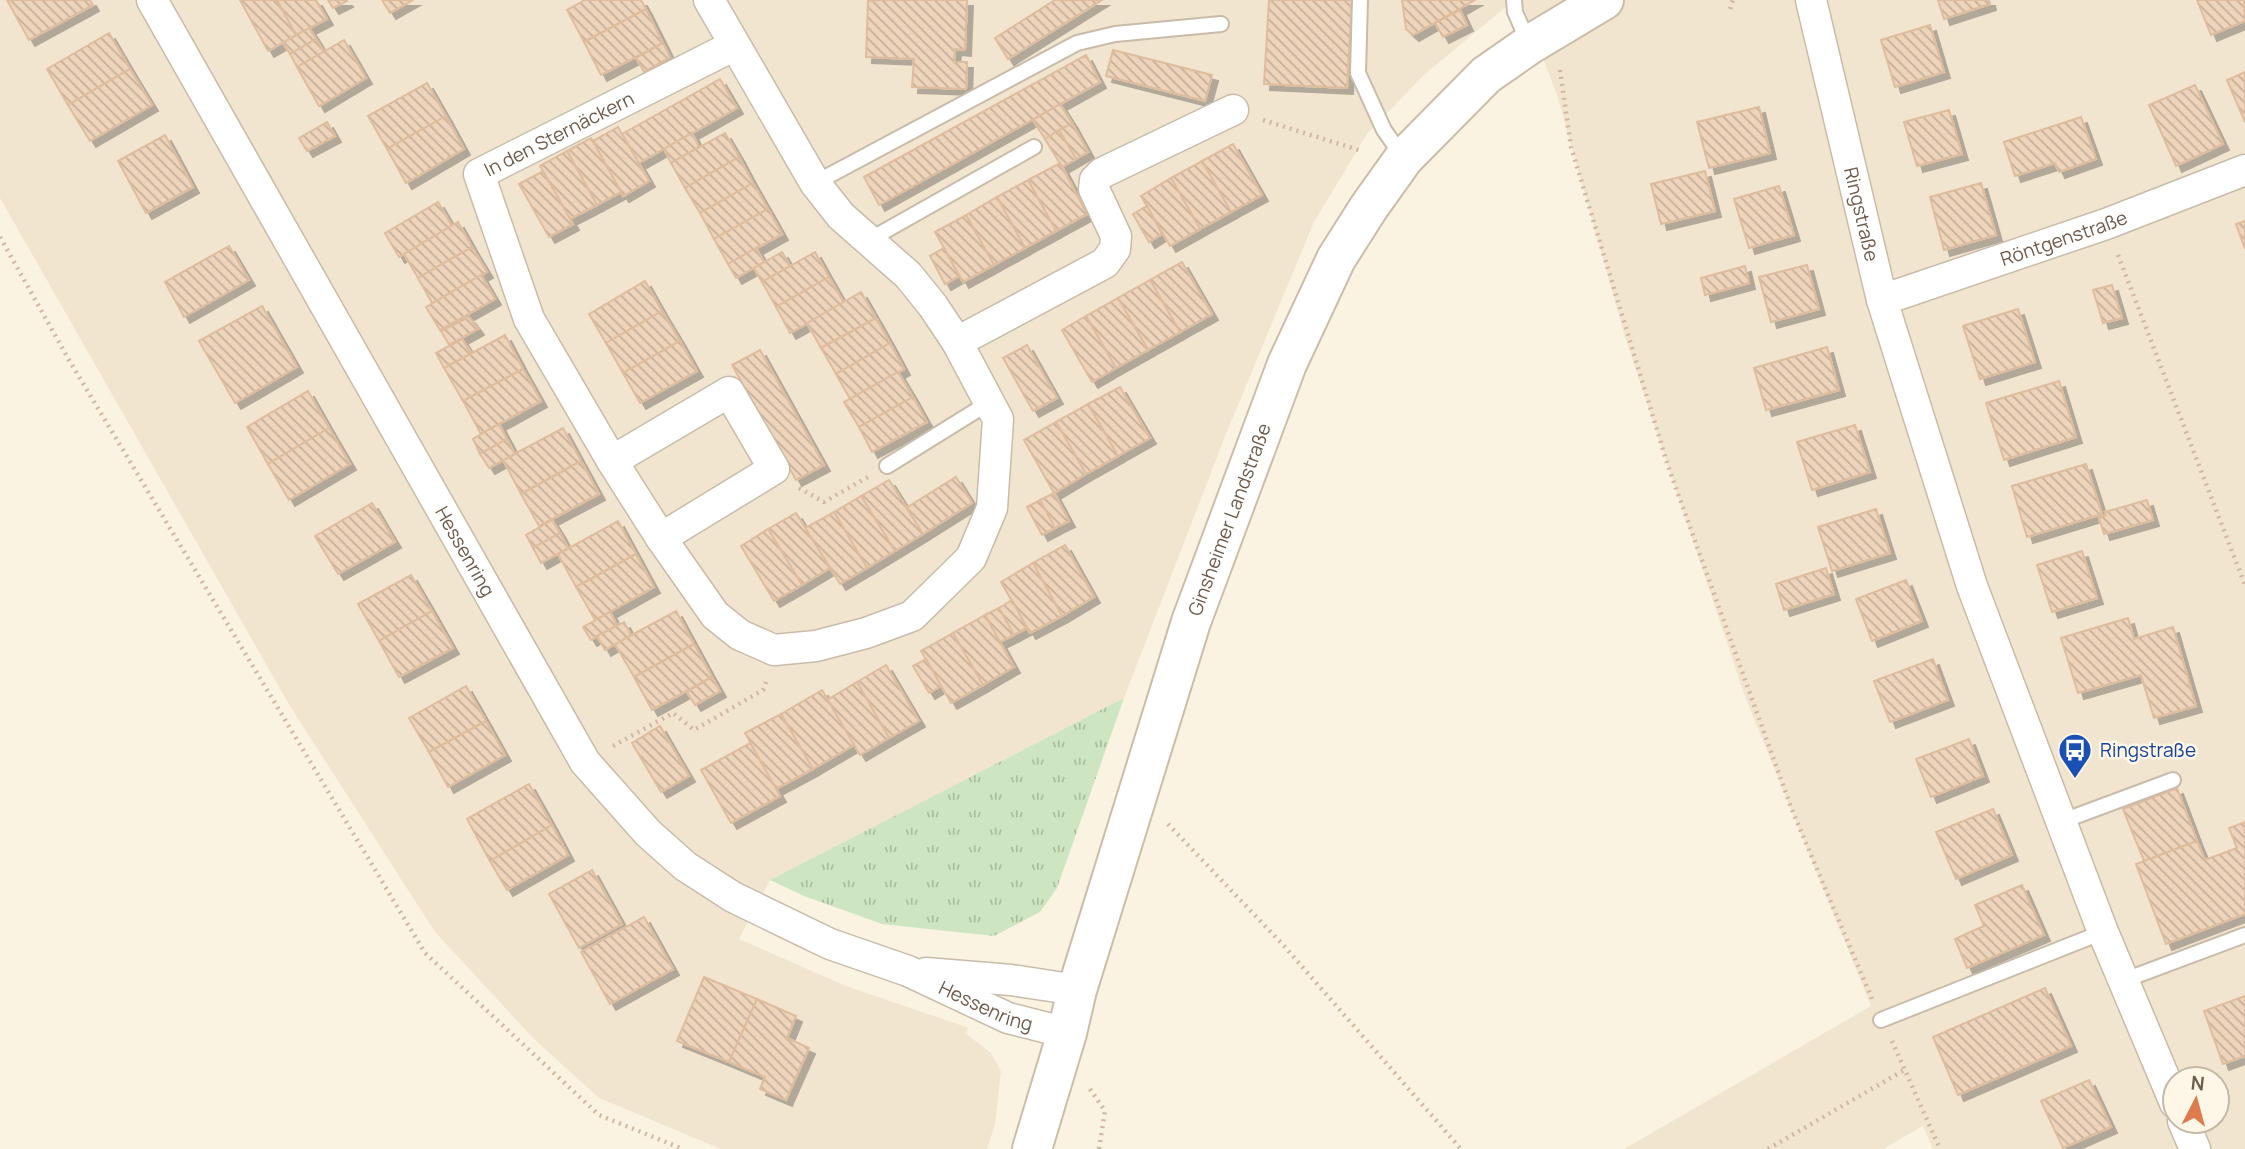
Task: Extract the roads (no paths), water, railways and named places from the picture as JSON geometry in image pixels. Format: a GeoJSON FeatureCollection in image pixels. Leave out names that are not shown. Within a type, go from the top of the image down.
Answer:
{"type":"FeatureCollection","features":[{"type":"Feature","properties":{"kind":"main road","name":"Ginsheimer Landstraße"},"geometry":{"type":"LineString","coordinates":[[1032,1149],[1077,990],[1191,622],[1287,364],[1336,259],[1369,207],[1386,156],[1486,75],[1541,37],[1604,0]]}},
{"type":"Feature","properties":{"kind":"street","name":"Hessenring"},"geometry":{"type":"LineString","coordinates":[[152,0],[584,762],[648,833],[685,866],[733,897],[830,944],[908,971],[1008,1018],[1062,1048]]}},
{"type":"Feature","properties":{"kind":"street","name":"In den Sternäckern"},"geometry":{"type":"LineString","coordinates":[[709,0],[815,183],[841,216],[908,275],[933,306],[957,342],[998,419],[992,508],[971,558],[912,616],[866,633],[816,646],[774,650],[740,635],[715,615],[612,461],[528,319],[479,174],[735,45]]}},
{"type":"Feature","properties":{"kind":"street","name":"Ringstraße"},"geometry":{"type":"LineString","coordinates":[[1811,0],[1882,300],[1972,586],[2060,822],[2122,981],[2161,1071]]}},
{"type":"Feature","properties":{"kind":"street"},"geometry":{"type":"LineString","coordinates":[[957,342],[1105,263],[1115,249],[1116,236],[1094,188],[1095,180],[1102,173],[1233,110]]}},
{"type":"Feature","properties":{"kind":"street","name":"Röntgenstraße"},"geometry":{"type":"LineString","coordinates":[[1882,300],[2106,224],[2245,170]]}},
{"type":"Feature","properties":{"kind":"street"},"geometry":{"type":"LineString","coordinates":[[612,461],[729,392],[774,469],[662,538]]}},
{"type":"Feature","properties":{"kind":"street","name":"Hessenring"},"geometry":{"type":"LineString","coordinates":[[908,971],[1010,980],[1077,990]]}},
{"type":"Feature","properties":{"kind":"lane"},"geometry":{"type":"LineString","coordinates":[[1360,0],[1358,73],[1384,130],[1386,156]]}},
{"type":"Feature","properties":{"kind":"lane"},"geometry":{"type":"LineString","coordinates":[[1514,0],[1515,12],[1541,37]]}},
{"type":"Feature","properties":{"kind":"lane"},"geometry":{"type":"LineString","coordinates":[[815,183],[1077,43],[1115,34],[1221,24]]}},
{"type":"Feature","properties":{"kind":"lane"},"geometry":{"type":"LineString","coordinates":[[869,240],[1034,147]]}},
{"type":"Feature","properties":{"kind":"lane"},"geometry":{"type":"LineString","coordinates":[[887,466],[990,402]]}},
{"type":"Feature","properties":{"kind":"lane"},"geometry":{"type":"LineString","coordinates":[[2060,822],[2173,780]]}},
{"type":"Feature","properties":{"kind":"lane"},"geometry":{"type":"LineString","coordinates":[[1881,1020],[2103,932]]}},
{"type":"Feature","properties":{"kind":"lane"},"geometry":{"type":"LineString","coordinates":[[2122,981],[2245,935]]}},
{"type":"Feature","properties":{"kind":"place","name":"Ringstraße"},"geometry":{"type":"Point","coordinates":[2075,780]}}]}
